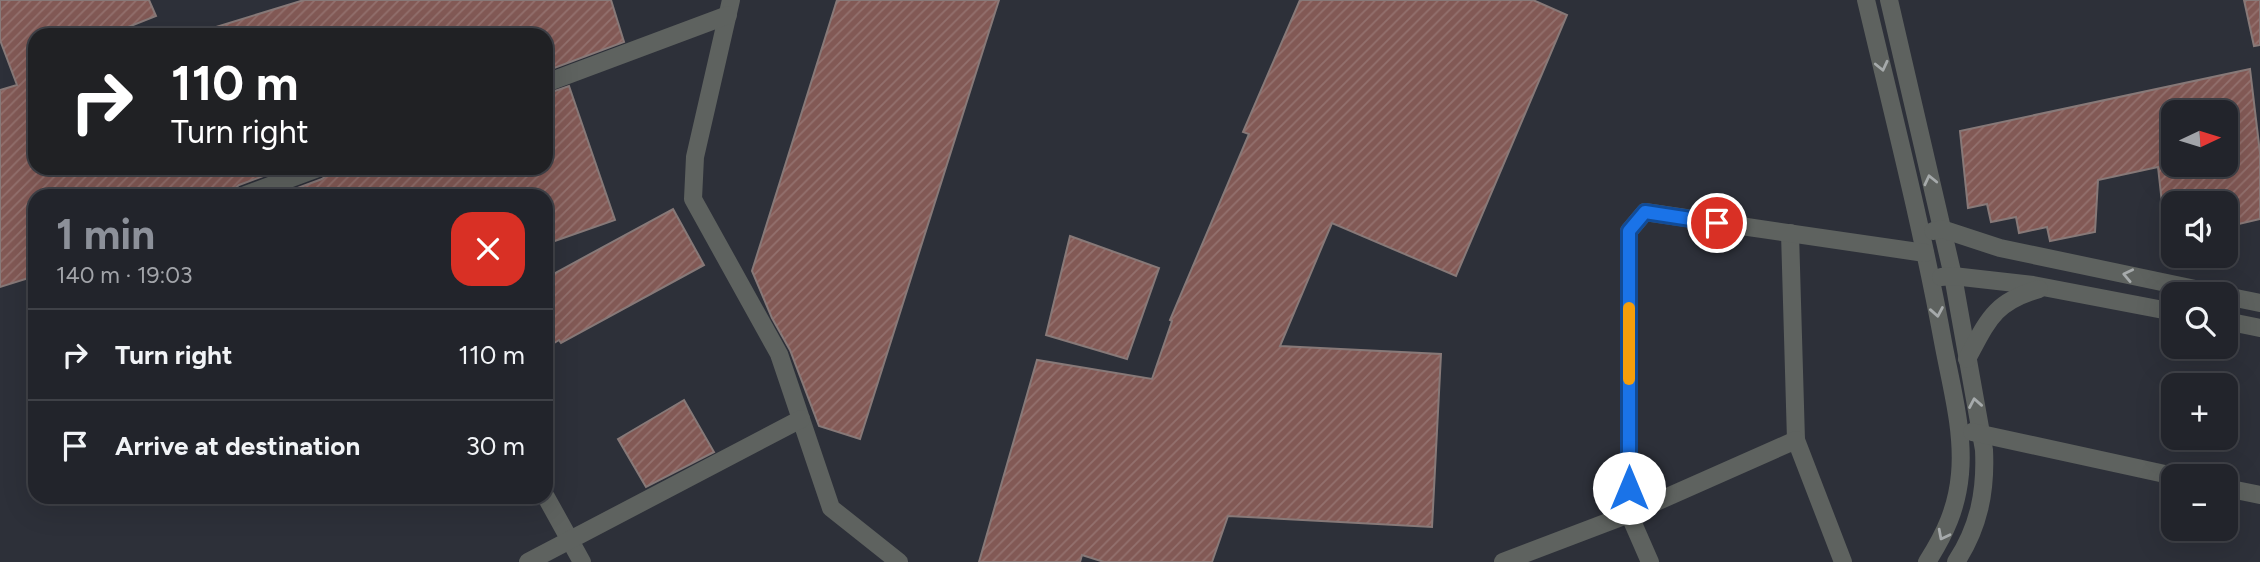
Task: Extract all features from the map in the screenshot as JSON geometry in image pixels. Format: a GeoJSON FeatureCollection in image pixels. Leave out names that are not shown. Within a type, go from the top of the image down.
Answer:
{"type":"FeatureCollection","features":[{"type":"Feature","properties":{"kind":"street"},"geometry":{"type":"LineString","coordinates":[[1866,0],[1931,278],[1959,429],[1960,472],[1955,508],[1942,539],[1927,562]]}},
{"type":"Feature","properties":{"kind":"street"},"geometry":{"type":"LineString","coordinates":[[1889,0],[1953,276],[1981,433],[1985,474],[1982,503],[1973,529],[1956,562]]}},
{"type":"Feature","properties":{"kind":"street"},"geometry":{"type":"LineString","coordinates":[[553,80],[729,7]]}},
{"type":"Feature","properties":{"kind":"street"},"geometry":{"type":"LineString","coordinates":[[729,7],[695,157],[693,199],[779,354],[831,508],[899,562]]}},
{"type":"Feature","properties":{"kind":"street"},"geometry":{"type":"LineString","coordinates":[[262,189],[299,175]]}},
{"type":"Feature","properties":{"kind":"street"},"geometry":{"type":"LineString","coordinates":[[1650,562],[1629,514],[1629,231],[1645,212],[1925,253]]}},
{"type":"Feature","properties":{"kind":"street"},"geometry":{"type":"LineString","coordinates":[[1920,233],[1942,229],[2000,248],[2162,282]]}},
{"type":"Feature","properties":{"kind":"street"},"geometry":{"type":"LineString","coordinates":[[1790,233],[1796,440],[1843,562]]}},
{"type":"Feature","properties":{"kind":"street"},"geometry":{"type":"LineString","coordinates":[[1931,278],[1953,276],[2045,288],[2161,310]]}},
{"type":"Feature","properties":{"kind":"street"},"geometry":{"type":"LineString","coordinates":[[1967,359],[1986,323],[1999,308],[2016,296],[2045,288]]}},
{"type":"Feature","properties":{"kind":"street"},"geometry":{"type":"LineString","coordinates":[[2238,298],[2260,303]]}},
{"type":"Feature","properties":{"kind":"street"},"geometry":{"type":"LineString","coordinates":[[2238,323],[2260,328]]}},
{"type":"Feature","properties":{"kind":"street"},"geometry":{"type":"LineString","coordinates":[[528,562],[801,419]]}},
{"type":"Feature","properties":{"kind":"street"},"geometry":{"type":"LineString","coordinates":[[1959,429],[2161,473]]}},
{"type":"Feature","properties":{"kind":"street"},"geometry":{"type":"LineString","coordinates":[[1503,562],[1629,514],[1796,440]]}},
{"type":"Feature","properties":{"kind":"street"},"geometry":{"type":"LineString","coordinates":[[2238,490],[2260,495]]}},
{"type":"Feature","properties":{"kind":"street"},"geometry":{"type":"LineString","coordinates":[[550,504],[582,562]]}},
{"type":"Feature","properties":{"kind":"building"},"geometry":{"type":"Polygon","coordinates":[[[0,0],[149,0],[156,16],[126,28],[28,28],[28,175],[266,175],[234,189],[28,189],[28,278],[0,287],[0,90],[17,85],[0,40],[0,0]]]}},
{"type":"Feature","properties":{"kind":"building"},"geometry":{"type":"Polygon","coordinates":[[[304,0],[611,0],[624,42],[553,68],[553,28],[213,28],[304,0]]]}},
{"type":"Feature","properties":{"kind":"building"},"geometry":{"type":"Polygon","coordinates":[[[837,0],[999,0],[860,439],[819,426],[790,350],[772,318],[752,271],[837,0]]]}},
{"type":"Feature","properties":{"kind":"building"},"geometry":{"type":"Polygon","coordinates":[[[1300,0],[1533,0],[1567,15],[1456,276],[1332,223],[1280,346],[1441,354],[1432,527],[1228,516],[1212,562],[1104,562],[1082,555],[1080,562],[979,562],[1037,360],[1152,379],[1172,321],[1170,320],[1249,134],[1243,132],[1300,0]]]}},
{"type":"Feature","properties":{"kind":"building"},"geometry":{"type":"Polygon","coordinates":[[[2244,0],[2260,0],[2260,45],[2254,46],[2244,0]]]}},
{"type":"Feature","properties":{"kind":"building"},"geometry":{"type":"Polygon","coordinates":[[[2250,69],[2260,153],[2260,219],[2238,224],[2238,191],[2161,191],[2161,194],[2158,167],[2098,180],[2095,232],[2050,241],[2047,227],[2019,233],[2016,217],[1991,222],[1987,204],[1968,208],[1960,131],[2250,69]]]}},
{"type":"Feature","properties":{"kind":"building"},"geometry":{"type":"Polygon","coordinates":[[[569,86],[615,220],[553,242],[553,189],[295,189],[327,175],[553,175],[553,92],[569,86]]]}},
{"type":"Feature","properties":{"kind":"building"},"geometry":{"type":"Polygon","coordinates":[[[673,209],[704,265],[561,343],[559,340],[553,344],[553,274],[673,209]]]}},
{"type":"Feature","properties":{"kind":"building"},"geometry":{"type":"Polygon","coordinates":[[[1070,236],[1159,268],[1127,359],[1046,335],[1070,236]]]}},
{"type":"Feature","properties":{"kind":"building"},"geometry":{"type":"Polygon","coordinates":[[[684,400],[714,452],[646,487],[618,439],[684,400]]]}},
{"type":"Feature","properties":{"kind":"slow traffic"},"geometry":{"type":"LineString","coordinates":[[1629,308],[1629,379]]}},
{"type":"Feature","properties":{"kind":"route"},"geometry":{"type":"LineString","coordinates":[[1629,488],[1629,231],[1645,212],[1717,223]]}}]}
